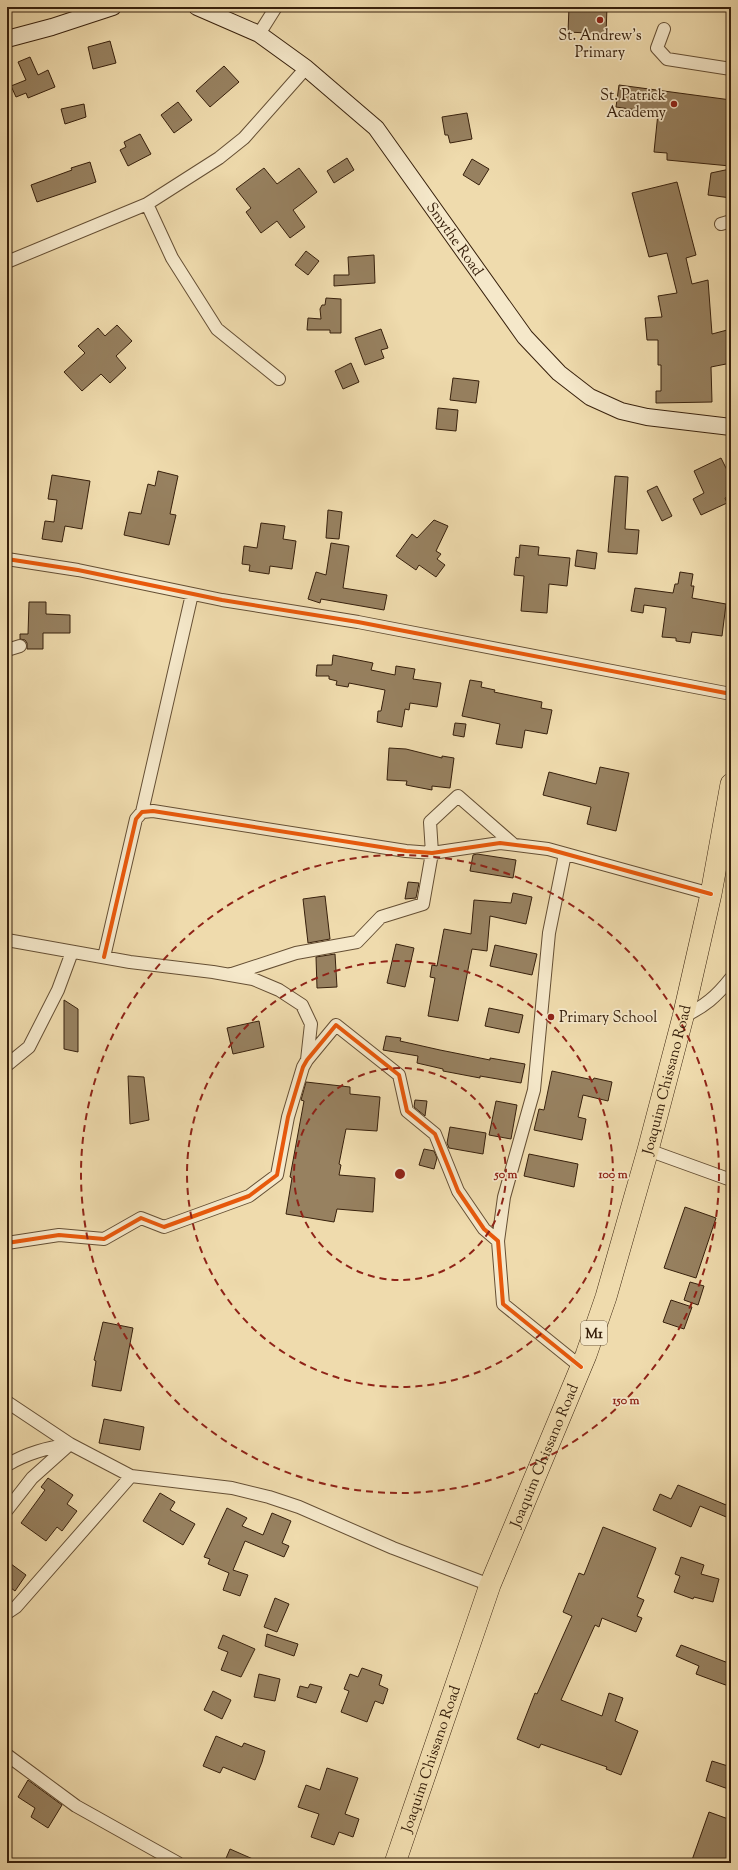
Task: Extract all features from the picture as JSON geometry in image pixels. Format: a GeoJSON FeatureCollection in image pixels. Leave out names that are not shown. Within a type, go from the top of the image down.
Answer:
{"type":"FeatureCollection","features":[{"type":"Feature","properties":{"kind":"highway","name":"Joaquim Chissano Road"},"geometry":{"type":"LineString","coordinates":[[396,1863],[490,1585],[581,1367],[606,1297],[648,1150],[682,1017],[711,894],[731,784]]}},
{"type":"Feature","properties":{"kind":"street"},"geometry":{"type":"LineString","coordinates":[[7,39],[52,27],[113,7]]}},
{"type":"Feature","properties":{"kind":"street","name":"Smythe Road"},"geometry":{"type":"LineString","coordinates":[[197,7],[259,34],[306,68],[376,128],[525,337],[559,373],[590,397],[621,411],[647,417],[731,427]]}},
{"type":"Feature","properties":{"kind":"street"},"geometry":{"type":"LineString","coordinates":[[259,34],[276,7]]}},
{"type":"Feature","properties":{"kind":"street"},"geometry":{"type":"LineString","coordinates":[[664,28],[657,48],[667,59],[731,69]]}},
{"type":"Feature","properties":{"kind":"street"},"geometry":{"type":"LineString","coordinates":[[7,262],[147,204],[219,158],[244,138],[306,68]]}},
{"type":"Feature","properties":{"kind":"street"},"geometry":{"type":"LineString","coordinates":[[147,204],[172,258],[217,329],[279,379]]}},
{"type":"Feature","properties":{"kind":"street"},"geometry":{"type":"LineString","coordinates":[[7,560],[78,570],[192,594],[365,624],[731,694]]}},
{"type":"Feature","properties":{"kind":"street"},"geometry":{"type":"LineString","coordinates":[[104,958],[136,819],[142,812],[192,594]]}},
{"type":"Feature","properties":{"kind":"street"},"geometry":{"type":"LineString","coordinates":[[7,650],[20,646]]}},
{"type":"Feature","properties":{"kind":"street"},"geometry":{"type":"LineString","coordinates":[[229,975],[296,953],[357,942],[381,917],[423,904],[432,853],[430,822],[458,796],[513,844]]}},
{"type":"Feature","properties":{"kind":"street"},"geometry":{"type":"LineString","coordinates":[[142,812],[154,811],[406,851],[432,853],[500,843],[548,849],[711,894]]}},
{"type":"Feature","properties":{"kind":"street"},"geometry":{"type":"LineString","coordinates":[[565,854],[549,933],[534,1090],[504,1197],[498,1241],[503,1304],[581,1367]]}},
{"type":"Feature","properties":{"kind":"street"},"geometry":{"type":"LineString","coordinates":[[7,940],[104,958],[253,979],[279,990],[302,1005],[310,1024],[307,1060],[288,1117],[277,1175],[249,1196],[164,1227],[141,1218],[104,1239],[59,1235],[7,1243]]}},
{"type":"Feature","properties":{"kind":"street"},"geometry":{"type":"LineString","coordinates":[[7,1065],[29,1047],[58,990],[72,952]]}},
{"type":"Feature","properties":{"kind":"street"},"geometry":{"type":"LineString","coordinates":[[682,1017],[700,1009],[712,1001],[731,978]]}},
{"type":"Feature","properties":{"kind":"street"},"geometry":{"type":"LineString","coordinates":[[307,1060],[336,1025],[399,1075],[407,1111],[435,1134],[458,1191],[484,1229],[498,1241]]}},
{"type":"Feature","properties":{"kind":"street"},"geometry":{"type":"LineString","coordinates":[[648,1150],[731,1180]]}},
{"type":"Feature","properties":{"kind":"street"},"geometry":{"type":"LineString","coordinates":[[7,1402],[70,1444],[131,1476],[232,1488],[269,1497],[299,1507],[394,1548],[490,1585]]}},
{"type":"Feature","properties":{"kind":"street"},"geometry":{"type":"LineString","coordinates":[[7,1465],[22,1456],[49,1448],[70,1444]]}},
{"type":"Feature","properties":{"kind":"street"},"geometry":{"type":"LineString","coordinates":[[7,1510],[32,1478],[70,1444]]}},
{"type":"Feature","properties":{"kind":"street"},"geometry":{"type":"LineString","coordinates":[[7,1613],[16,1608],[131,1476]]}},
{"type":"Feature","properties":{"kind":"street"},"geometry":{"type":"LineString","coordinates":[[7,1755],[76,1806],[178,1863]]}},
{"type":"Feature","properties":{"kind":"building"},"geometry":{"type":"Polygon","coordinates":[[[569,7],[607,7],[606,34],[568,32],[569,7]]]}},
{"type":"Feature","properties":{"kind":"building"},"geometry":{"type":"Polygon","coordinates":[[[110,41],[116,63],[93,69],[88,47],[110,41]]]}},
{"type":"Feature","properties":{"kind":"building"},"geometry":{"type":"Polygon","coordinates":[[[30,57],[38,75],[48,70],[55,87],[28,98],[26,93],[16,97],[11,86],[26,80],[18,62],[30,57]]]}},
{"type":"Feature","properties":{"kind":"building"},"geometry":{"type":"Polygon","coordinates":[[[224,66],[239,82],[210,107],[196,91],[224,66]]]}},
{"type":"Feature","properties":{"kind":"building"},"geometry":{"type":"Polygon","coordinates":[[[619,85],[731,100],[730,166],[667,160],[667,153],[654,152],[658,113],[616,107],[619,85]]]}},
{"type":"Feature","properties":{"kind":"building"},"geometry":{"type":"Polygon","coordinates":[[[178,102],[192,120],[174,133],[161,115],[178,102]]]}},
{"type":"Feature","properties":{"kind":"building"},"geometry":{"type":"Polygon","coordinates":[[[84,104],[86,117],[65,124],[61,109],[84,104]]]}},
{"type":"Feature","properties":{"kind":"building"},"geometry":{"type":"Polygon","coordinates":[[[467,113],[472,139],[450,143],[448,135],[445,135],[442,117],[467,113]]]}},
{"type":"Feature","properties":{"kind":"building"},"geometry":{"type":"Polygon","coordinates":[[[140,134],[151,154],[128,166],[120,150],[126,147],[124,142],[140,134]]]}},
{"type":"Feature","properties":{"kind":"building"},"geometry":{"type":"Polygon","coordinates":[[[347,158],[354,170],[334,183],[327,171],[347,158]]]}},
{"type":"Feature","properties":{"kind":"building"},"geometry":{"type":"Polygon","coordinates":[[[472,159],[489,169],[479,185],[463,175],[472,159]]]}},
{"type":"Feature","properties":{"kind":"building"},"geometry":{"type":"Polygon","coordinates":[[[90,162],[96,182],[37,202],[31,185],[72,170],[71,168],[90,162]]]}},
{"type":"Feature","properties":{"kind":"building"},"geometry":{"type":"Polygon","coordinates":[[[264,168],[277,184],[299,168],[317,192],[293,210],[305,227],[290,238],[277,221],[261,233],[246,212],[251,208],[236,189],[264,168]]]}},
{"type":"Feature","properties":{"kind":"building"},"geometry":{"type":"Polygon","coordinates":[[[730,169],[731,198],[708,195],[711,173],[730,169]]]}},
{"type":"Feature","properties":{"kind":"building"},"geometry":{"type":"Polygon","coordinates":[[[677,182],[696,255],[686,258],[692,284],[708,280],[712,334],[731,329],[731,363],[711,367],[712,402],[656,403],[656,391],[661,391],[661,365],[658,365],[658,340],[647,340],[645,318],[662,317],[658,296],[677,293],[667,253],[649,257],[632,193],[677,182]]]}},
{"type":"Feature","properties":{"kind":"building"},"geometry":{"type":"Polygon","coordinates":[[[306,251],[319,261],[308,275],[295,265],[306,251]]]}},
{"type":"Feature","properties":{"kind":"building"},"geometry":{"type":"Polygon","coordinates":[[[374,255],[375,283],[334,286],[334,275],[349,275],[348,257],[374,255]]]}},
{"type":"Feature","properties":{"kind":"building"},"geometry":{"type":"Polygon","coordinates":[[[326,298],[341,299],[341,333],[330,333],[330,330],[307,330],[308,318],[321,319],[320,309],[322,305],[325,305],[326,298]]]}},
{"type":"Feature","properties":{"kind":"building"},"geometry":{"type":"Polygon","coordinates":[[[117,325],[132,341],[116,356],[126,368],[110,383],[101,374],[82,391],[64,372],[85,353],[78,346],[98,328],[105,336],[117,325]]]}},
{"type":"Feature","properties":{"kind":"building"},"geometry":{"type":"Polygon","coordinates":[[[381,329],[388,348],[381,350],[384,358],[365,365],[355,338],[381,329]]]}},
{"type":"Feature","properties":{"kind":"building"},"geometry":{"type":"Polygon","coordinates":[[[351,363],[359,382],[343,389],[335,371],[351,363]]]}},
{"type":"Feature","properties":{"kind":"building"},"geometry":{"type":"Polygon","coordinates":[[[453,378],[479,381],[476,403],[450,400],[453,378]]]}},
{"type":"Feature","properties":{"kind":"building"},"geometry":{"type":"Polygon","coordinates":[[[438,408],[458,410],[456,431],[436,429],[438,408]]]}},
{"type":"Feature","properties":{"kind":"building"},"geometry":{"type":"Polygon","coordinates":[[[721,458],[731,478],[731,495],[725,498],[727,503],[701,515],[693,499],[704,493],[694,471],[721,458]]]}},
{"type":"Feature","properties":{"kind":"building"},"geometry":{"type":"Polygon","coordinates":[[[158,471],[178,476],[170,514],[176,515],[169,545],[124,535],[129,512],[141,514],[148,484],[155,486],[158,471]]]}},
{"type":"Feature","properties":{"kind":"building"},"geometry":{"type":"Polygon","coordinates":[[[52,475],[90,481],[82,529],[65,526],[62,542],[42,539],[45,521],[54,522],[57,500],[48,499],[52,475]]]}},
{"type":"Feature","properties":{"kind":"building"},"geometry":{"type":"Polygon","coordinates":[[[615,476],[628,477],[625,529],[639,530],[637,554],[608,552],[615,476]]]}},
{"type":"Feature","properties":{"kind":"building"},"geometry":{"type":"Polygon","coordinates":[[[657,486],[672,516],[662,521],[647,491],[657,486]]]}},
{"type":"Feature","properties":{"kind":"building"},"geometry":{"type":"Polygon","coordinates":[[[328,510],[342,512],[339,539],[326,538],[328,510]]]}},
{"type":"Feature","properties":{"kind":"building"},"geometry":{"type":"Polygon","coordinates":[[[434,520],[448,526],[436,551],[441,554],[437,559],[445,565],[436,577],[419,565],[416,570],[396,556],[412,534],[417,538],[434,520]]]}},
{"type":"Feature","properties":{"kind":"building"},"geometry":{"type":"Polygon","coordinates":[[[261,523],[285,526],[283,539],[296,541],[292,569],[270,566],[269,574],[249,571],[250,565],[242,564],[244,546],[257,548],[261,523]]]}},
{"type":"Feature","properties":{"kind":"building"},"geometry":{"type":"Polygon","coordinates":[[[331,543],[349,546],[343,588],[387,595],[384,610],[321,599],[320,603],[308,599],[316,572],[326,575],[331,543]]]}},
{"type":"Feature","properties":{"kind":"building"},"geometry":{"type":"Polygon","coordinates":[[[520,545],[539,547],[538,555],[570,558],[567,586],[549,584],[547,613],[521,611],[524,576],[514,575],[516,557],[519,558],[520,545]]]}},
{"type":"Feature","properties":{"kind":"building"},"geometry":{"type":"Polygon","coordinates":[[[577,550],[597,553],[595,569],[575,566],[577,550]]]}},
{"type":"Feature","properties":{"kind":"building"},"geometry":{"type":"Polygon","coordinates":[[[680,572],[693,574],[691,586],[694,586],[692,598],[726,604],[722,636],[692,632],[690,643],[676,641],[676,638],[662,637],[666,608],[644,605],[643,613],[631,611],[635,588],[673,593],[675,584],[678,584],[680,572]]]}},
{"type":"Feature","properties":{"kind":"building"},"geometry":{"type":"Polygon","coordinates":[[[29,602],[46,602],[46,614],[70,615],[70,633],[43,633],[43,649],[27,649],[27,643],[25,640],[20,639],[20,634],[28,634],[29,602]]]}},
{"type":"Feature","properties":{"kind":"building"},"geometry":{"type":"Polygon","coordinates":[[[333,655],[373,663],[371,670],[395,675],[396,666],[415,669],[413,679],[441,683],[437,707],[410,703],[409,710],[405,709],[402,727],[377,722],[378,711],[381,711],[385,690],[349,683],[348,687],[336,685],[337,681],[329,679],[329,676],[316,676],[317,665],[332,665],[333,655]]]}},
{"type":"Feature","properties":{"kind":"building"},"geometry":{"type":"Polygon","coordinates":[[[470,680],[482,682],[481,687],[495,690],[494,692],[542,702],[541,708],[552,710],[547,734],[525,730],[522,748],[496,744],[500,724],[462,716],[470,680]]]}},
{"type":"Feature","properties":{"kind":"building"},"geometry":{"type":"Polygon","coordinates":[[[455,723],[466,724],[464,737],[453,735],[455,723]]]}},
{"type":"Feature","properties":{"kind":"building"},"geometry":{"type":"Polygon","coordinates":[[[389,748],[406,749],[442,758],[442,756],[454,758],[450,788],[432,786],[432,790],[406,785],[407,781],[387,780],[389,748]]]}},
{"type":"Feature","properties":{"kind":"building"},"geometry":{"type":"Polygon","coordinates":[[[600,767],[629,773],[616,831],[587,824],[591,807],[543,795],[549,772],[596,784],[600,767]]]}},
{"type":"Feature","properties":{"kind":"building"},"geometry":{"type":"Polygon","coordinates":[[[477,854],[516,860],[513,878],[470,871],[473,855],[477,854]]]}},
{"type":"Feature","properties":{"kind":"building"},"geometry":{"type":"Polygon","coordinates":[[[408,882],[419,883],[416,898],[405,899],[408,882]]]}},
{"type":"Feature","properties":{"kind":"building"},"geometry":{"type":"Polygon","coordinates":[[[513,893],[532,897],[526,924],[490,916],[487,951],[472,949],[458,1021],[428,1016],[435,978],[430,977],[432,965],[437,966],[444,929],[471,934],[474,900],[511,903],[513,893]]]}},
{"type":"Feature","properties":{"kind":"building"},"geometry":{"type":"Polygon","coordinates":[[[325,896],[330,939],[308,943],[303,899],[325,896]]]}},
{"type":"Feature","properties":{"kind":"building"},"geometry":{"type":"Polygon","coordinates":[[[396,944],[414,948],[405,987],[387,983],[396,944]]]}},
{"type":"Feature","properties":{"kind":"building"},"geometry":{"type":"Polygon","coordinates":[[[495,945],[537,954],[532,975],[490,966],[495,945]]]}},
{"type":"Feature","properties":{"kind":"building"},"geometry":{"type":"Polygon","coordinates":[[[335,954],[337,987],[317,988],[316,957],[335,954]]]}},
{"type":"Feature","properties":{"kind":"building"},"geometry":{"type":"Polygon","coordinates":[[[64,1000],[78,1009],[78,1052],[64,1049],[64,1000]]]}},
{"type":"Feature","properties":{"kind":"building"},"geometry":{"type":"Polygon","coordinates":[[[489,1008],[523,1015],[519,1033],[485,1026],[489,1008]]]}},
{"type":"Feature","properties":{"kind":"building"},"geometry":{"type":"Polygon","coordinates":[[[259,1021],[264,1047],[233,1054],[227,1028],[259,1021]]]}},
{"type":"Feature","properties":{"kind":"building"},"geometry":{"type":"Polygon","coordinates":[[[386,1036],[401,1038],[400,1041],[440,1050],[490,1060],[490,1058],[525,1064],[521,1083],[480,1076],[480,1078],[443,1071],[443,1069],[417,1063],[418,1056],[383,1050],[386,1036]]]}},
{"type":"Feature","properties":{"kind":"building"},"geometry":{"type":"Polygon","coordinates":[[[552,1071],[593,1080],[594,1078],[612,1082],[608,1101],[583,1095],[578,1117],[586,1119],[582,1140],[534,1130],[539,1109],[544,1110],[552,1071]]]}},
{"type":"Feature","properties":{"kind":"building"},"geometry":{"type":"Polygon","coordinates":[[[128,1076],[144,1077],[149,1120],[130,1124],[128,1076]]]}},
{"type":"Feature","properties":{"kind":"building"},"geometry":{"type":"Polygon","coordinates":[[[306,1082],[350,1087],[350,1094],[380,1097],[377,1131],[346,1129],[339,1164],[341,1165],[339,1175],[375,1178],[373,1212],[337,1209],[334,1222],[286,1214],[292,1178],[290,1177],[304,1101],[301,1100],[306,1082]]]}},
{"type":"Feature","properties":{"kind":"building"},"geometry":{"type":"Polygon","coordinates":[[[415,1100],[427,1101],[425,1116],[414,1107],[415,1100]]]}},
{"type":"Feature","properties":{"kind":"building"},"geometry":{"type":"Polygon","coordinates":[[[496,1101],[517,1105],[511,1139],[489,1135],[496,1101]]]}},
{"type":"Feature","properties":{"kind":"building"},"geometry":{"type":"Polygon","coordinates":[[[450,1127],[486,1133],[483,1154],[449,1148],[447,1143],[450,1127]]]}},
{"type":"Feature","properties":{"kind":"building"},"geometry":{"type":"Polygon","coordinates":[[[424,1149],[434,1151],[437,1158],[434,1169],[419,1165],[424,1149]]]}},
{"type":"Feature","properties":{"kind":"building"},"geometry":{"type":"Polygon","coordinates":[[[529,1154],[578,1164],[574,1187],[524,1176],[529,1154]]]}},
{"type":"Feature","properties":{"kind":"building"},"geometry":{"type":"Polygon","coordinates":[[[685,1207],[716,1218],[696,1278],[664,1268],[685,1207]]]}},
{"type":"Feature","properties":{"kind":"building"},"geometry":{"type":"Polygon","coordinates":[[[690,1282],[704,1286],[698,1305],[684,1300],[690,1282]]]}},
{"type":"Feature","properties":{"kind":"building"},"geometry":{"type":"Polygon","coordinates":[[[671,1300],[692,1307],[684,1329],[663,1322],[671,1300]]]}},
{"type":"Feature","properties":{"kind":"building"},"geometry":{"type":"Polygon","coordinates":[[[103,1322],[133,1328],[121,1391],[92,1386],[96,1361],[94,1360],[103,1322]]]}},
{"type":"Feature","properties":{"kind":"building"},"geometry":{"type":"Polygon","coordinates":[[[104,1419],[144,1427],[140,1450],[99,1443],[104,1419]]]}},
{"type":"Feature","properties":{"kind":"building"},"geometry":{"type":"Polygon","coordinates":[[[48,1478],[73,1495],[67,1504],[77,1511],[62,1531],[57,1527],[46,1541],[21,1523],[45,1490],[41,1487],[48,1478]]]}},
{"type":"Feature","properties":{"kind":"building"},"geometry":{"type":"Polygon","coordinates":[[[678,1485],[731,1507],[731,1519],[700,1506],[691,1527],[653,1510],[660,1494],[671,1499],[678,1485]]]}},
{"type":"Feature","properties":{"kind":"building"},"geometry":{"type":"Polygon","coordinates":[[[160,1493],[175,1502],[170,1510],[195,1524],[183,1545],[143,1521],[160,1493]]]}},
{"type":"Feature","properties":{"kind":"building"},"geometry":{"type":"Polygon","coordinates":[[[227,1508],[247,1518],[242,1526],[263,1535],[272,1513],[291,1521],[282,1543],[289,1546],[284,1557],[245,1541],[233,1570],[248,1575],[240,1596],[223,1590],[229,1573],[208,1564],[210,1559],[204,1557],[227,1508]]]}},
{"type":"Feature","properties":{"kind":"building"},"geometry":{"type":"Polygon","coordinates":[[[603,1527],[656,1548],[637,1597],[644,1600],[637,1616],[642,1618],[636,1632],[602,1618],[599,1627],[595,1625],[561,1700],[602,1716],[609,1693],[623,1698],[615,1721],[638,1731],[621,1775],[606,1769],[607,1767],[541,1744],[539,1748],[517,1739],[535,1693],[537,1694],[572,1616],[563,1612],[579,1573],[584,1575],[603,1527]]]}},
{"type":"Feature","properties":{"kind":"building"},"geometry":{"type":"Polygon","coordinates":[[[681,1557],[704,1565],[701,1574],[719,1579],[713,1602],[694,1597],[693,1599],[674,1592],[680,1576],[675,1574],[681,1557]]]}},
{"type":"Feature","properties":{"kind":"building"},"geometry":{"type":"Polygon","coordinates":[[[7,1561],[26,1575],[15,1591],[7,1585],[7,1561]]]}},
{"type":"Feature","properties":{"kind":"building"},"geometry":{"type":"Polygon","coordinates":[[[275,1598],[289,1604],[277,1632],[264,1627],[275,1598]]]}},
{"type":"Feature","properties":{"kind":"building"},"geometry":{"type":"Polygon","coordinates":[[[267,1634],[298,1644],[294,1656],[265,1646],[267,1634]]]}},
{"type":"Feature","properties":{"kind":"building"},"geometry":{"type":"Polygon","coordinates":[[[223,1635],[255,1649],[241,1677],[221,1670],[228,1652],[218,1648],[223,1635]]]}},
{"type":"Feature","properties":{"kind":"building"},"geometry":{"type":"Polygon","coordinates":[[[681,1645],[731,1664],[731,1687],[696,1674],[699,1666],[676,1656],[681,1645]]]}},
{"type":"Feature","properties":{"kind":"building"},"geometry":{"type":"Polygon","coordinates":[[[362,1668],[382,1675],[379,1685],[388,1689],[383,1704],[375,1701],[367,1722],[341,1712],[349,1691],[344,1689],[350,1674],[358,1677],[362,1668]]]}},
{"type":"Feature","properties":{"kind":"building"},"geometry":{"type":"Polygon","coordinates":[[[259,1674],[280,1679],[275,1701],[254,1697],[259,1674]]]}},
{"type":"Feature","properties":{"kind":"building"},"geometry":{"type":"Polygon","coordinates":[[[310,1684],[322,1687],[316,1703],[297,1697],[300,1686],[308,1688],[310,1684]]]}},
{"type":"Feature","properties":{"kind":"building"},"geometry":{"type":"Polygon","coordinates":[[[213,1691],[231,1700],[222,1719],[204,1710],[213,1691]]]}},
{"type":"Feature","properties":{"kind":"building"},"geometry":{"type":"Polygon","coordinates":[[[216,1736],[242,1747],[244,1743],[265,1751],[255,1780],[223,1767],[220,1773],[203,1766],[216,1736]]]}},
{"type":"Feature","properties":{"kind":"building"},"geometry":{"type":"Polygon","coordinates":[[[712,1761],[731,1767],[731,1790],[706,1781],[712,1761]]]}},
{"type":"Feature","properties":{"kind":"building"},"geometry":{"type":"Polygon","coordinates":[[[327,1768],[358,1778],[345,1814],[359,1819],[353,1837],[339,1832],[334,1845],[311,1837],[319,1814],[298,1807],[306,1785],[320,1790],[327,1768]]]}},
{"type":"Feature","properties":{"kind":"building"},"geometry":{"type":"Polygon","coordinates":[[[28,1780],[62,1805],[48,1828],[31,1817],[35,1808],[18,1797],[28,1780]]]}},
{"type":"Feature","properties":{"kind":"building"},"geometry":{"type":"Polygon","coordinates":[[[709,1812],[731,1820],[731,1845],[725,1863],[702,1863],[692,1860],[709,1812]]]}},
{"type":"Feature","properties":{"kind":"building"},"geometry":{"type":"Polygon","coordinates":[[[230,1849],[262,1863],[224,1863],[230,1849]]]}},
{"type":"Feature","properties":{"kind":"cycle path"},"geometry":{"type":"LineString","coordinates":[[7,559],[78,570],[222,600],[358,622],[731,694]]}},
{"type":"Feature","properties":{"kind":"cycle path"},"geometry":{"type":"LineString","coordinates":[[104,957],[136,819],[142,812],[153,811],[406,851],[432,853],[500,843],[548,849],[711,894]]}},
{"type":"Feature","properties":{"kind":"cycle path"},"geometry":{"type":"LineString","coordinates":[[7,1243],[59,1235],[104,1239],[141,1218],[164,1227],[249,1196],[277,1175],[288,1117],[303,1067],[336,1025],[399,1075],[407,1111],[435,1134],[458,1191],[484,1229],[498,1241],[503,1304],[581,1367]]}},
{"type":"Feature","properties":{"kind":"place","name":"St. Andrew's Primary"},"geometry":{"type":"Point","coordinates":[600,20]}},
{"type":"Feature","properties":{"kind":"place","name":"St. Patrick Academy"},"geometry":{"type":"Point","coordinates":[674,104]}},
{"type":"Feature","properties":{"kind":"place","name":"Primary School"},"geometry":{"type":"Point","coordinates":[551,1017]}}]}
